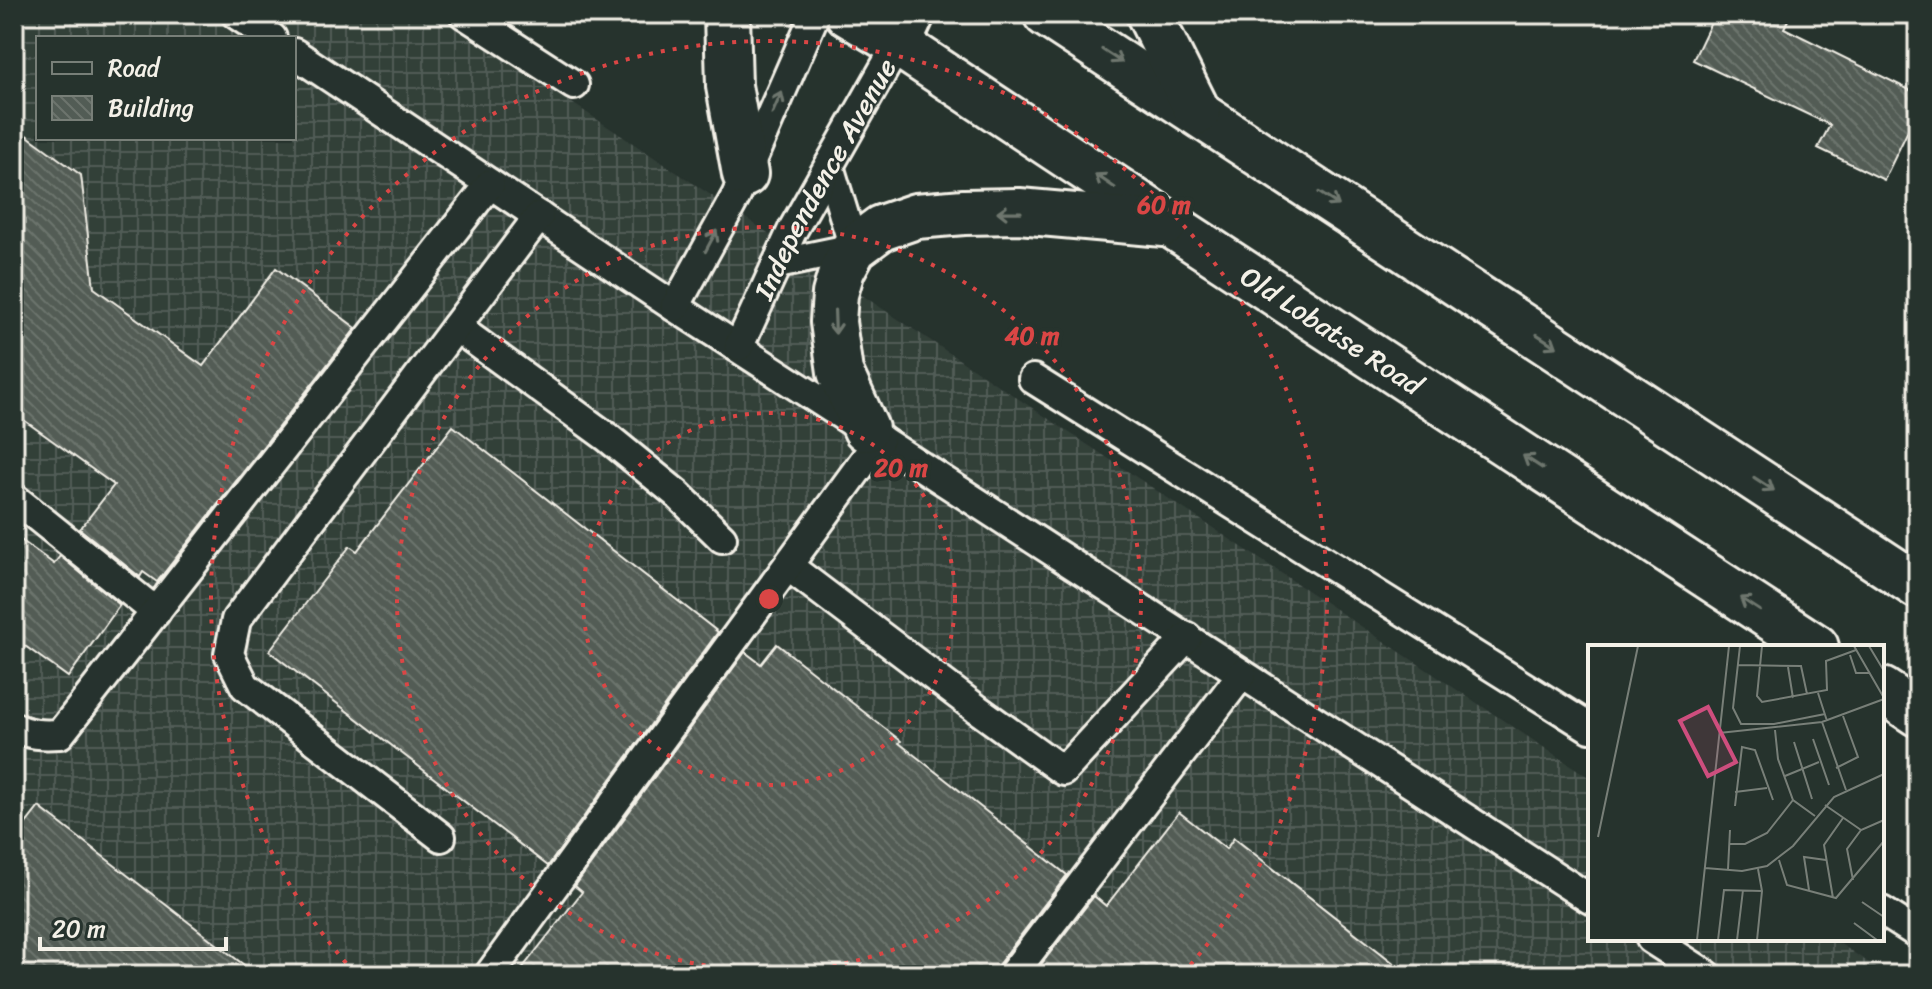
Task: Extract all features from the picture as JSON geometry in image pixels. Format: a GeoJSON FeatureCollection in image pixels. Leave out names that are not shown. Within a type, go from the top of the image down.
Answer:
{"type":"FeatureCollection","features":[{"type":"Feature","properties":{"kind":"main road"},"geometry":{"type":"LineString","coordinates":[[727,14],[729,86],[745,174]]}},
{"type":"Feature","properties":{"kind":"main road","name":"Old Lobatse Road"},"geometry":{"type":"LineString","coordinates":[[848,14],[905,29],[1171,225],[1813,645]]}},
{"type":"Feature","properties":{"kind":"main road"},"geometry":{"type":"LineString","coordinates":[[1046,14],[1918,586]]}},
{"type":"Feature","properties":{"kind":"main road"},"geometry":{"type":"LineString","coordinates":[[1149,14],[1199,113]]}},
{"type":"Feature","properties":{"kind":"main road"},"geometry":{"type":"LineString","coordinates":[[873,434],[840,372],[833,322],[835,294],[842,270],[854,248],[881,228],[916,216],[1019,211],[1171,225]]}},
{"type":"Feature","properties":{"kind":"main road"},"geometry":{"type":"LineString","coordinates":[[1884,691],[1918,714]]}},
{"type":"Feature","properties":{"kind":"lane"},"geometry":{"type":"LineString","coordinates":[[236,14],[269,36]]}},
{"type":"Feature","properties":{"kind":"lane"},"geometry":{"type":"LineString","coordinates":[[464,14],[574,85]]}},
{"type":"Feature","properties":{"kind":"lane"},"geometry":{"type":"LineString","coordinates":[[675,307],[745,174],[815,14]]}},
{"type":"Feature","properties":{"kind":"lane","name":"Independence Avenue"},"geometry":{"type":"LineString","coordinates":[[739,346],[792,231],[905,29]]}},
{"type":"Feature","properties":{"kind":"lane"},"geometry":{"type":"LineString","coordinates":[[296,54],[675,307],[1588,898]]}},
{"type":"Feature","properties":{"kind":"lane"},"geometry":{"type":"LineString","coordinates":[[777,264],[854,248],[829,166]]}},
{"type":"Feature","properties":{"kind":"lane"},"geometry":{"type":"LineString","coordinates":[[14,727],[39,735],[60,734],[490,184]]}},
{"type":"Feature","properties":{"kind":"lane"},"geometry":{"type":"LineString","coordinates":[[441,837],[245,686],[229,654],[236,620],[539,216]]}},
{"type":"Feature","properties":{"kind":"lane"},"geometry":{"type":"LineString","coordinates":[[456,327],[607,437],[677,494],[722,538]]}},
{"type":"Feature","properties":{"kind":"lane"},"geometry":{"type":"LineString","coordinates":[[1033,379],[1588,727]]}},
{"type":"Feature","properties":{"kind":"lane"},"geometry":{"type":"LineString","coordinates":[[489,975],[788,566],[873,434]]}},
{"type":"Feature","properties":{"kind":"lane"},"geometry":{"type":"LineString","coordinates":[[14,498],[156,612]]}},
{"type":"Feature","properties":{"kind":"lane"},"geometry":{"type":"LineString","coordinates":[[788,566],[1063,771],[1187,637]]}},
{"type":"Feature","properties":{"kind":"lane"},"geometry":{"type":"LineString","coordinates":[[1012,975],[1242,674]]}},
{"type":"Feature","properties":{"kind":"lane"},"geometry":{"type":"LineString","coordinates":[[1884,912],[1918,934]]}},
{"type":"Feature","properties":{"kind":"lane"},"geometry":{"type":"LineString","coordinates":[[1654,941],[1707,975]]}},
{"type":"Feature","properties":{"kind":"shaded area"},"geometry":{"type":"Polygon","coordinates":[[[14,14],[438,14],[1588,777],[1588,941],[1836,941],[1887,975],[14,975],[14,14]]]}},
{"type":"Feature","properties":{"kind":"building"},"geometry":{"type":"Polygon","coordinates":[[[1715,14],[1791,14],[1784,28],[1918,94],[1918,110],[1884,180],[1818,148],[1830,125],[1693,60],[1715,14]]]}},
{"type":"Feature","properties":{"kind":"building"},"geometry":{"type":"Polygon","coordinates":[[[14,126],[81,175],[94,288],[203,366],[276,268],[356,328],[157,582],[143,572],[140,577],[80,529],[114,485],[14,413],[14,126]]]}},
{"type":"Feature","properties":{"kind":"building"},"geometry":{"type":"Polygon","coordinates":[[[453,426],[718,632],[548,866],[269,651],[350,546],[357,551],[453,426]]]}},
{"type":"Feature","properties":{"kind":"building"},"geometry":{"type":"Polygon","coordinates":[[[14,535],[54,564],[60,556],[120,605],[68,677],[14,638],[14,535]]]}},
{"type":"Feature","properties":{"kind":"building"},"geometry":{"type":"Polygon","coordinates":[[[777,644],[1067,875],[998,965],[995,975],[517,975],[582,892],[575,886],[745,652],[761,664],[777,644]]]}},
{"type":"Feature","properties":{"kind":"building"},"geometry":{"type":"Polygon","coordinates":[[[39,807],[257,975],[14,975],[14,839],[39,807]]]}},
{"type":"Feature","properties":{"kind":"building"},"geometry":{"type":"Polygon","coordinates":[[[1179,812],[1226,849],[1234,838],[1409,975],[1033,975],[1094,896],[1106,906],[1179,812]]]}}]}
